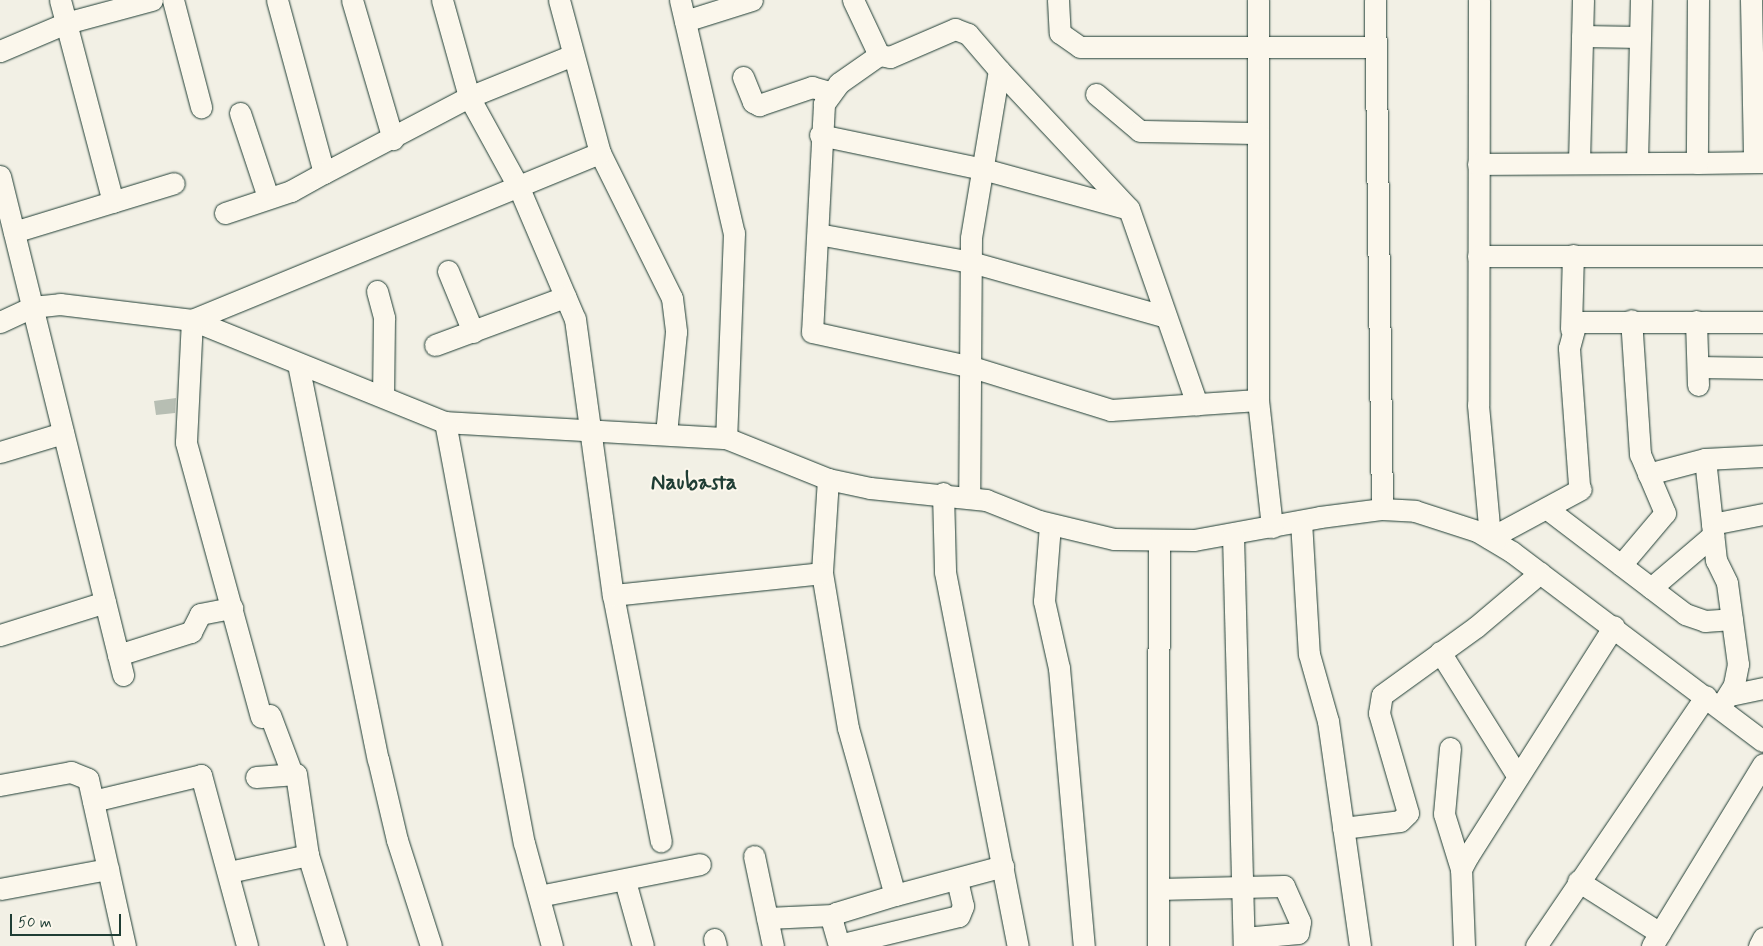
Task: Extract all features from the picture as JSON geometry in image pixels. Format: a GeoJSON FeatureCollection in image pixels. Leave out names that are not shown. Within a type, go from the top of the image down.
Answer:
{"type":"FeatureCollection","features":[{"type":"Feature","properties":{"kind":"street"},"geometry":{"type":"LineString","coordinates":[[60,0],[113,202]]}},
{"type":"Feature","properties":{"kind":"street"},"geometry":{"type":"LineString","coordinates":[[0,51],[66,23],[152,0]]}},
{"type":"Feature","properties":{"kind":"street"},"geometry":{"type":"LineString","coordinates":[[173,0],[201,107]]}},
{"type":"Feature","properties":{"kind":"street"},"geometry":{"type":"LineString","coordinates":[[277,0],[324,173]]}},
{"type":"Feature","properties":{"kind":"street"},"geometry":{"type":"LineString","coordinates":[[352,0],[393,139]]}},
{"type":"Feature","properties":{"kind":"street"},"geometry":{"type":"LineString","coordinates":[[442,0],[469,97],[519,188],[575,319],[613,595],[661,841]]}},
{"type":"Feature","properties":{"kind":"street"},"geometry":{"type":"LineString","coordinates":[[559,0],[600,153],[672,298],[676,332],[666,434]]}},
{"type":"Feature","properties":{"kind":"street"},"geometry":{"type":"LineString","coordinates":[[680,0],[734,233],[726,438]]}},
{"type":"Feature","properties":{"kind":"street"},"geometry":{"type":"LineString","coordinates":[[685,21],[752,0]]}},
{"type":"Feature","properties":{"kind":"street"},"geometry":{"type":"LineString","coordinates":[[853,0],[879,56]]}},
{"type":"Feature","properties":{"kind":"street"},"geometry":{"type":"LineString","coordinates":[[1058,0],[1056,24],[1060,33],[1080,47],[1374,47]]}},
{"type":"Feature","properties":{"kind":"street"},"geometry":{"type":"LineString","coordinates":[[1258,0],[1258,400],[1272,527]]}},
{"type":"Feature","properties":{"kind":"street"},"geometry":{"type":"LineString","coordinates":[[1374,0],[1382,509]]}},
{"type":"Feature","properties":{"kind":"street"},"geometry":{"type":"LineString","coordinates":[[1479,0],[1478,405],[1490,538]]}},
{"type":"Feature","properties":{"kind":"street"},"geometry":{"type":"LineString","coordinates":[[1580,163],[1583,0]]}},
{"type":"Feature","properties":{"kind":"street"},"geometry":{"type":"LineString","coordinates":[[1638,162],[1641,0]]}},
{"type":"Feature","properties":{"kind":"street"},"geometry":{"type":"LineString","coordinates":[[1697,163],[1698,0]]}},
{"type":"Feature","properties":{"kind":"street"},"geometry":{"type":"LineString","coordinates":[[1478,164],[1759,162],[1751,0]]}},
{"type":"Feature","properties":{"kind":"street"},"geometry":{"type":"LineString","coordinates":[[1197,404],[1163,316],[1129,209],[999,70],[968,34],[955,29],[890,57],[879,56],[830,92],[820,134],[818,234],[812,332],[972,366],[1111,410],[1258,400]]}},
{"type":"Feature","properties":{"kind":"street"},"geometry":{"type":"LineString","coordinates":[[1582,36],[1640,37]]}},
{"type":"Feature","properties":{"kind":"street"},"geometry":{"type":"LineString","coordinates":[[225,213],[324,173],[393,139],[469,97],[573,55]]}},
{"type":"Feature","properties":{"kind":"street"},"geometry":{"type":"LineString","coordinates":[[968,497],[972,366],[971,262],[983,169],[999,70]]}},
{"type":"Feature","properties":{"kind":"street"},"geometry":{"type":"LineString","coordinates":[[743,77],[753,102],[759,105],[812,87],[830,92]]}},
{"type":"Feature","properties":{"kind":"street"},"geometry":{"type":"LineString","coordinates":[[1096,94],[1140,131],[1258,133]]}},
{"type":"Feature","properties":{"kind":"street"},"geometry":{"type":"LineString","coordinates":[[240,113],[268,197]]}},
{"type":"Feature","properties":{"kind":"street"},"geometry":{"type":"LineString","coordinates":[[820,134],[983,169],[1129,209]]}},
{"type":"Feature","properties":{"kind":"street"},"geometry":{"type":"LineString","coordinates":[[192,320],[310,269],[519,188],[600,153]]}},
{"type":"Feature","properties":{"kind":"street"},"geometry":{"type":"LineString","coordinates":[[0,176],[121,665],[191,632],[200,614],[232,608]]}},
{"type":"Feature","properties":{"kind":"street"},"geometry":{"type":"LineString","coordinates":[[14,232],[174,183]]}},
{"type":"Feature","properties":{"kind":"street"},"geometry":{"type":"LineString","coordinates":[[818,234],[971,262],[1163,316]]}},
{"type":"Feature","properties":{"kind":"street"},"geometry":{"type":"LineString","coordinates":[[1490,538],[1580,487],[1571,329],[1572,255]]}},
{"type":"Feature","properties":{"kind":"street"},"geometry":{"type":"LineString","coordinates":[[1478,256],[1763,256]]}},
{"type":"Feature","properties":{"kind":"street"},"geometry":{"type":"LineString","coordinates":[[448,270],[473,332]]}},
{"type":"Feature","properties":{"kind":"street"},"geometry":{"type":"LineString","coordinates":[[377,291],[384,318],[384,395]]}},
{"type":"Feature","properties":{"kind":"street"},"geometry":{"type":"LineString","coordinates":[[435,345],[565,297]]}},
{"type":"Feature","properties":{"kind":"street"},"geometry":{"type":"LineString","coordinates":[[0,322],[32,307],[103,306],[192,320],[298,364],[384,395],[445,422],[590,428],[726,438],[828,479],[870,488],[943,493],[968,497],[1089,536],[1159,542],[1233,535],[1301,521],[1382,509],[1415,511],[1490,538],[1719,699],[1763,741]]}},
{"type":"Feature","properties":{"kind":"street"},"geometry":{"type":"LineString","coordinates":[[192,320],[186,442],[232,608],[266,716],[291,771],[299,784],[308,855],[336,946]]}},
{"type":"Feature","properties":{"kind":"street"},"geometry":{"type":"LineString","coordinates":[[1571,329],[1585,320],[1763,322]]}},
{"type":"Feature","properties":{"kind":"street"},"geometry":{"type":"LineString","coordinates":[[1621,565],[1665,513],[1648,474],[1638,444],[1631,320]]}},
{"type":"Feature","properties":{"kind":"street"},"geometry":{"type":"LineString","coordinates":[[1696,321],[1698,376],[1763,368]]}},
{"type":"Feature","properties":{"kind":"street"},"geometry":{"type":"LineString","coordinates":[[298,364],[396,840],[431,946]]}},
{"type":"Feature","properties":{"kind":"street"},"geometry":{"type":"LineString","coordinates":[[445,422],[524,842],[552,946]]}},
{"type":"Feature","properties":{"kind":"street"},"geometry":{"type":"LineString","coordinates":[[0,452],[63,434]]}},
{"type":"Feature","properties":{"kind":"street"},"geometry":{"type":"LineString","coordinates":[[1648,474],[1705,459],[1763,456]]}},
{"type":"Feature","properties":{"kind":"street"},"geometry":{"type":"LineString","coordinates":[[1536,946],[1578,881],[1719,699],[1738,664],[1732,619],[1713,529],[1705,459]]}},
{"type":"Feature","properties":{"kind":"street"},"geometry":{"type":"LineString","coordinates":[[828,479],[822,572],[848,728],[895,895]]}},
{"type":"Feature","properties":{"kind":"street"},"geometry":{"type":"LineString","coordinates":[[943,493],[945,572],[1018,946]]}},
{"type":"Feature","properties":{"kind":"street"},"geometry":{"type":"LineString","coordinates":[[1550,511],[1692,618],[1732,619]]}},
{"type":"Feature","properties":{"kind":"street"},"geometry":{"type":"LineString","coordinates":[[1651,588],[1713,529],[1763,514]]}},
{"type":"Feature","properties":{"kind":"street"},"geometry":{"type":"LineString","coordinates":[[1301,521],[1309,654],[1328,721],[1360,946]]}},
{"type":"Feature","properties":{"kind":"street"},"geometry":{"type":"LineString","coordinates":[[1050,525],[1044,601],[1062,695],[1084,946]]}},
{"type":"Feature","properties":{"kind":"street"},"geometry":{"type":"LineString","coordinates":[[1158,889],[1243,889],[1284,886],[1300,922],[1295,936],[1244,942],[1243,889],[1233,535]]}},
{"type":"Feature","properties":{"kind":"street"},"geometry":{"type":"LineString","coordinates":[[1158,946],[1159,542]]}},
{"type":"Feature","properties":{"kind":"street"},"geometry":{"type":"LineString","coordinates":[[613,595],[822,572]]}},
{"type":"Feature","properties":{"kind":"street"},"geometry":{"type":"LineString","coordinates":[[1343,828],[1400,821],[1407,816],[1379,700],[1540,573]]}},
{"type":"Feature","properties":{"kind":"street"},"geometry":{"type":"LineString","coordinates":[[0,635],[105,602]]}},
{"type":"Feature","properties":{"kind":"street"},"geometry":{"type":"LineString","coordinates":[[1462,869],[1614,626]]}},
{"type":"Feature","properties":{"kind":"street"},"geometry":{"type":"LineString","coordinates":[[1440,652],[1518,777]]}},
{"type":"Feature","properties":{"kind":"street"},"geometry":{"type":"LineString","coordinates":[[1719,699],[1763,688]]}},
{"type":"Feature","properties":{"kind":"street"},"geometry":{"type":"LineString","coordinates":[[1450,748],[1444,814],[1462,869],[1464,946]]}},
{"type":"Feature","properties":{"kind":"street"},"geometry":{"type":"LineString","coordinates":[[1578,881],[1656,939],[1763,764]]}},
{"type":"Feature","properties":{"kind":"street"},"geometry":{"type":"LineString","coordinates":[[256,777],[291,771]]}},
{"type":"Feature","properties":{"kind":"street"},"geometry":{"type":"LineString","coordinates":[[0,785],[77,773],[88,779],[125,946]]}},
{"type":"Feature","properties":{"kind":"street"},"geometry":{"type":"LineString","coordinates":[[93,801],[201,775],[248,946]]}},
{"type":"Feature","properties":{"kind":"street"},"geometry":{"type":"LineString","coordinates":[[229,872],[308,855]]}},
{"type":"Feature","properties":{"kind":"street"},"geometry":{"type":"LineString","coordinates":[[754,856],[773,946]]}},
{"type":"Feature","properties":{"kind":"street"},"geometry":{"type":"LineString","coordinates":[[539,896],[700,864]]}},
{"type":"Feature","properties":{"kind":"street"},"geometry":{"type":"LineString","coordinates":[[767,918],[833,915],[895,895],[1002,866]]}},
{"type":"Feature","properties":{"kind":"street"},"geometry":{"type":"LineString","coordinates":[[0,889],[108,869]]}},
{"type":"Feature","properties":{"kind":"street"},"geometry":{"type":"LineString","coordinates":[[833,915],[839,946],[959,916],[963,906],[957,878]]}},
{"type":"Feature","properties":{"kind":"street"},"geometry":{"type":"LineString","coordinates":[[625,880],[644,946]]}},
{"type":"Feature","properties":{"kind":"street"},"geometry":{"type":"LineString","coordinates":[[1759,946],[1763,938]]}},
{"type":"Feature","properties":{"kind":"building"},"geometry":{"type":"Polygon","coordinates":[[[176,398],[175,413],[156,415],[154,401],[176,398]]]}},
{"type":"Feature","properties":{"kind":"district","name":"Naubasta"},"geometry":{"type":"Point","coordinates":[694,484]}}]}
